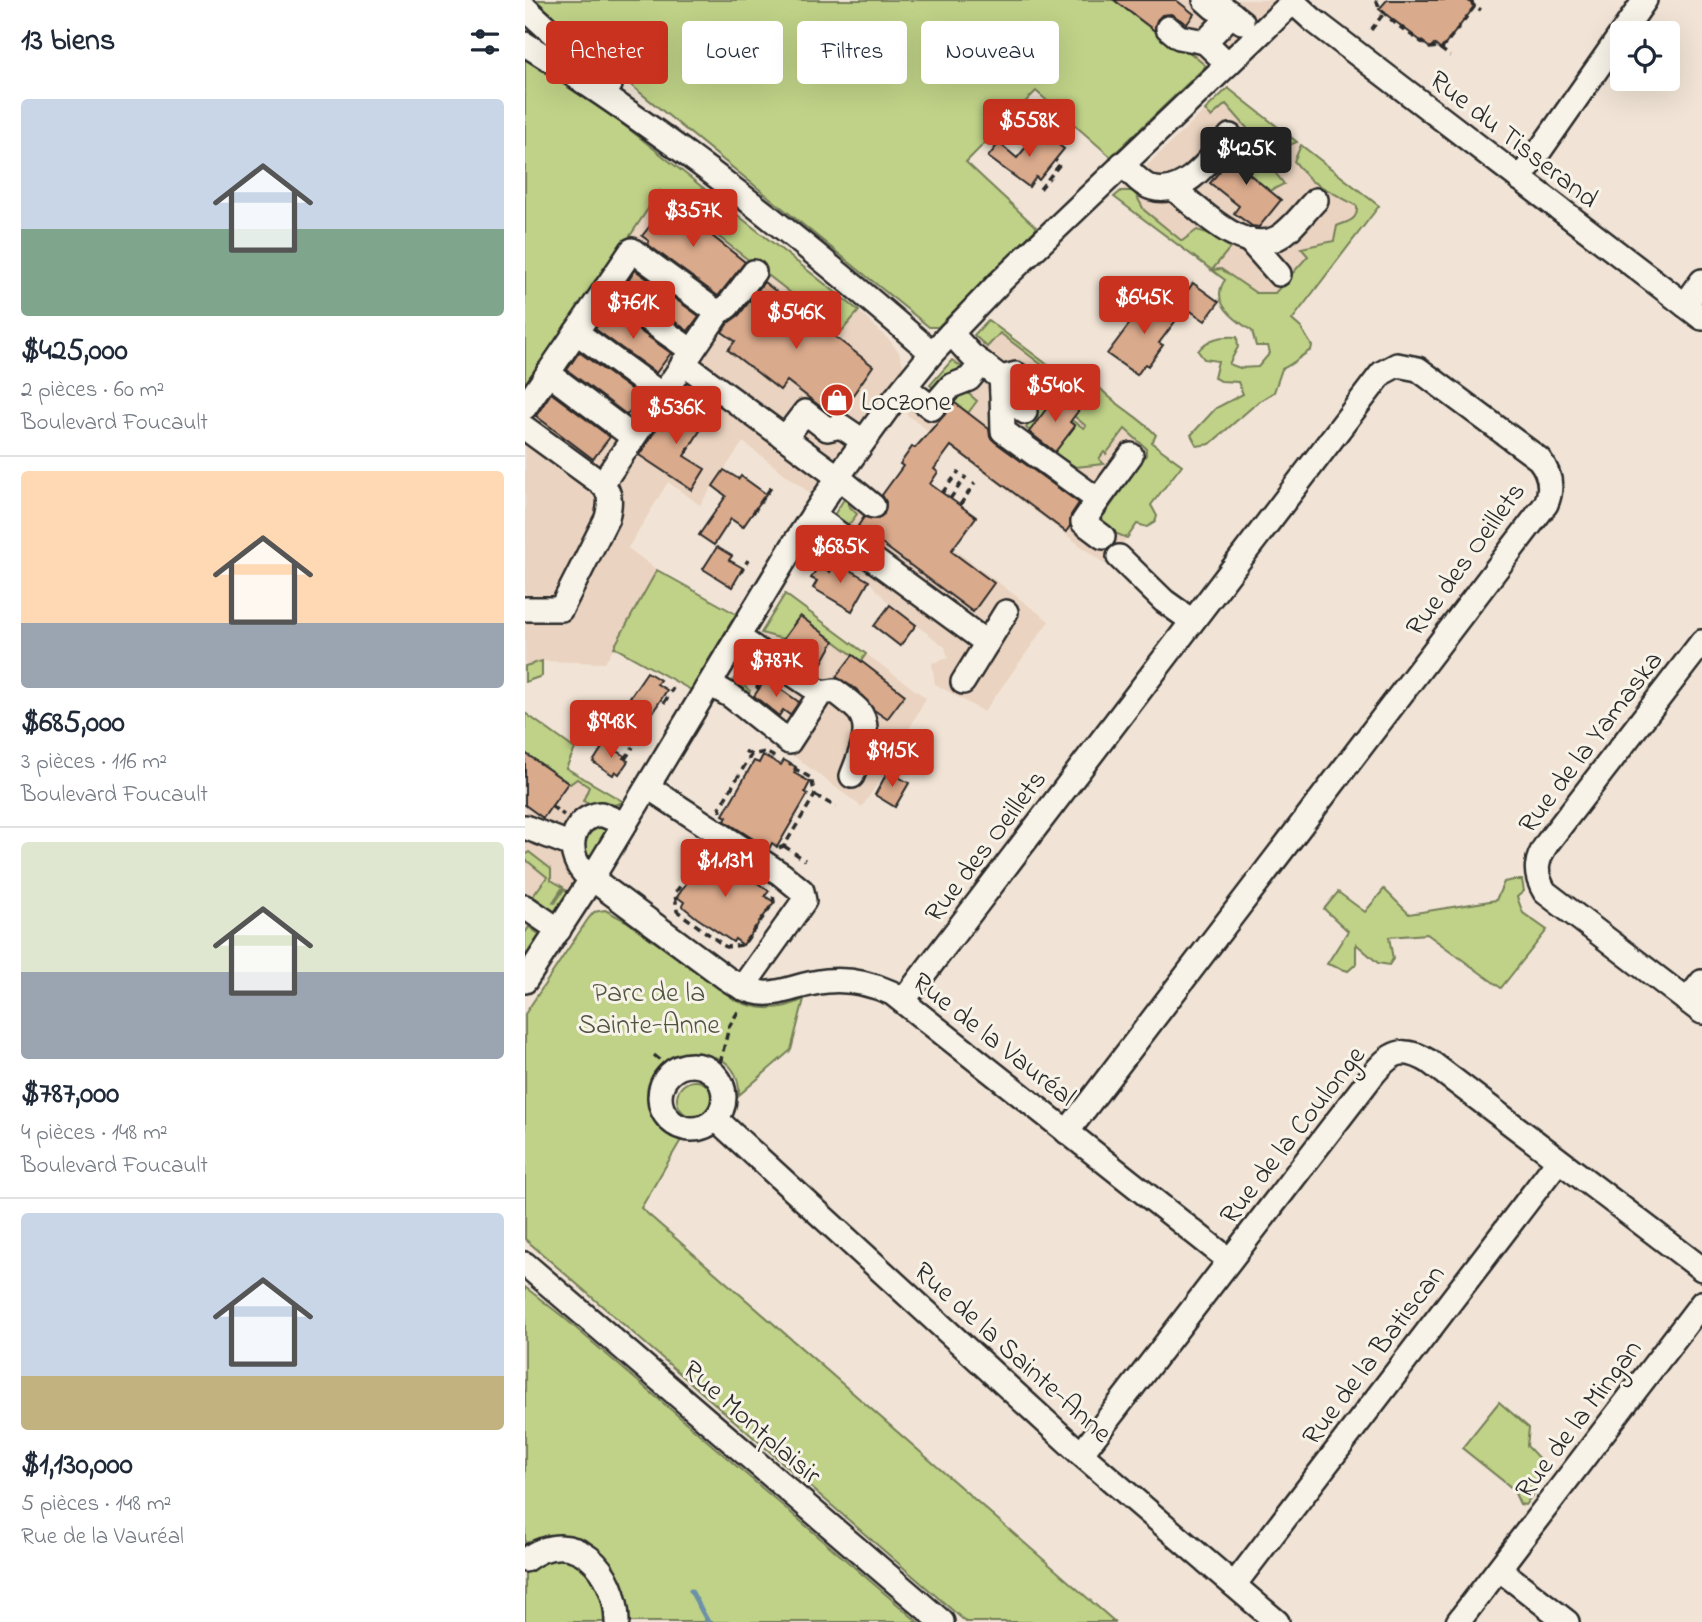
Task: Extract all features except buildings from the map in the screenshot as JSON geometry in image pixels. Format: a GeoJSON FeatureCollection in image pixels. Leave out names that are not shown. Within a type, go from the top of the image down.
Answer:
{"type":"FeatureCollection","features":[{"type":"Feature","properties":{"kind":"street"},"geometry":{"type":"LineString","coordinates":[[1205,0],[1215,8],[1225,9],[1259,34]]}},
{"type":"Feature","properties":{"kind":"street"},"geometry":{"type":"LineString","coordinates":[[1520,179],[1645,0]]}},
{"type":"Feature","properties":{"kind":"street"},"geometry":{"type":"LineString","coordinates":[[525,981],[592,878],[813,515],[863,441],[905,387],[951,333],[1122,164],[1294,1]]}},
{"type":"Feature","properties":{"kind":"street","name":"Rue du Tisserand"},"geometry":{"type":"LineString","coordinates":[[1294,1],[1313,20],[1693,311]]}},
{"type":"Feature","properties":{"kind":"street"},"geometry":{"type":"LineString","coordinates":[[525,8],[680,149]]}},
{"type":"Feature","properties":{"kind":"street"},"geometry":{"type":"LineString","coordinates":[[1205,42],[1232,14]]}},
{"type":"Feature","properties":{"kind":"street"},"geometry":{"type":"LineString","coordinates":[[1168,28],[1179,37],[1205,42],[1228,64]]}},
{"type":"Feature","properties":{"kind":"street"},"geometry":{"type":"LineString","coordinates":[[525,44],[575,75],[680,149],[855,286],[932,353]]}},
{"type":"Feature","properties":{"kind":"street"},"geometry":{"type":"LineString","coordinates":[[1122,164],[1152,188],[1173,188],[1203,166],[1230,136]]}},
{"type":"Feature","properties":{"kind":"street"},"geometry":{"type":"LineString","coordinates":[[1173,188],[1222,228],[1249,240],[1263,241],[1279,237],[1316,200]]}},
{"type":"Feature","properties":{"kind":"street"},"geometry":{"type":"LineString","coordinates":[[1249,240],[1279,274]]}},
{"type":"Feature","properties":{"kind":"street"},"geometry":{"type":"LineString","coordinates":[[525,407],[632,250],[718,313]]}},
{"type":"Feature","properties":{"kind":"street"},"geometry":{"type":"LineString","coordinates":[[602,484],[718,313],[728,306],[754,272]]}},
{"type":"Feature","properties":{"kind":"street"},"geometry":{"type":"LineString","coordinates":[[1693,311],[1702,281]]}},
{"type":"Feature","properties":{"kind":"street"},"geometry":{"type":"LineString","coordinates":[[605,289],[785,438],[873,506]]}},
{"type":"Feature","properties":{"kind":"street"},"geometry":{"type":"LineString","coordinates":[[576,331],[661,395]]}},
{"type":"Feature","properties":{"kind":"street"},"geometry":{"type":"LineString","coordinates":[[951,333],[982,363],[997,403],[1003,430],[1098,500]]}},
{"type":"Feature","properties":{"kind":"street"},"geometry":{"type":"LineString","coordinates":[[905,387],[932,408],[951,386],[969,379],[982,363]]}},
{"type":"Feature","properties":{"kind":"street","name":"Rue des Oeillets"},"geometry":{"type":"LineString","coordinates":[[903,1002],[1373,382],[1389,368],[1397,365],[1408,366],[1428,374],[1539,459],[1548,473],[1550,489],[1546,504],[1066,1132]]}},
{"type":"Feature","properties":{"kind":"street"},"geometry":{"type":"LineString","coordinates":[[548,373],[633,437]]}},
{"type":"Feature","properties":{"kind":"street"},"geometry":{"type":"LineString","coordinates":[[997,403],[1016,374],[1045,395]]}},
{"type":"Feature","properties":{"kind":"street"},"geometry":{"type":"LineString","coordinates":[[997,403],[1025,412]]}},
{"type":"Feature","properties":{"kind":"street"},"geometry":{"type":"LineString","coordinates":[[785,438],[805,412],[827,429],[841,426],[863,441]]}},
{"type":"Feature","properties":{"kind":"street"},"geometry":{"type":"LineString","coordinates":[[525,428],[602,484],[609,493],[610,503],[607,518],[561,609],[525,609]]}},
{"type":"Feature","properties":{"kind":"street"},"geometry":{"type":"LineString","coordinates":[[1103,537],[1079,520],[1098,500],[1131,455]]}},
{"type":"Feature","properties":{"kind":"street"},"geometry":{"type":"LineString","coordinates":[[813,515],[987,643]]}},
{"type":"Feature","properties":{"kind":"street"},"geometry":{"type":"LineString","coordinates":[[1119,557],[1164,601],[1192,621]]}},
{"type":"Feature","properties":{"kind":"street"},"geometry":{"type":"LineString","coordinates":[[963,682],[1006,612]]}},
{"type":"Feature","properties":{"kind":"street"},"geometry":{"type":"LineString","coordinates":[[738,637],[821,693],[835,691],[857,709],[864,721],[865,739],[852,776]]}},
{"type":"Feature","properties":{"kind":"street","name":"Rue de la Yamaska"},"geometry":{"type":"LineString","coordinates":[[1695,1007],[1545,891],[1539,883],[1537,868],[1540,854],[1548,842],[1702,642]]}},
{"type":"Feature","properties":{"kind":"street"},"geometry":{"type":"LineString","coordinates":[[710,684],[731,696],[789,742],[821,693]]}},
{"type":"Feature","properties":{"kind":"street"},"geometry":{"type":"LineString","coordinates":[[648,787],[781,874],[802,891],[804,901],[742,996]]}},
{"type":"Feature","properties":{"kind":"street"},"geometry":{"type":"LineString","coordinates":[[525,827],[572,845],[577,827],[593,816],[607,816],[625,824]]}},
{"type":"Feature","properties":{"kind":"street","name":"Rue de la Vauréal"},"geometry":{"type":"LineString","coordinates":[[572,845],[577,865],[742,996],[781,993],[815,983],[846,981],[882,989],[903,1002],[1229,1260]]}},
{"type":"Feature","properties":{"kind":"street"},"geometry":{"type":"LineString","coordinates":[[525,907],[559,930]]}},
{"type":"Feature","properties":{"kind":"street"},"geometry":{"type":"LineString","coordinates":[[1695,1007],[1702,982]]}},
{"type":"Feature","properties":{"kind":"street","name":"Rue de la Coulonge"},"geometry":{"type":"LineString","coordinates":[[1081,1454],[1380,1066],[1395,1054],[1412,1053],[1430,1062],[1702,1269]]}},
{"type":"Feature","properties":{"kind":"street","name":"Rue de la Sainte-Anne"},"geometry":{"type":"LineString","coordinates":[[716,1119],[1081,1454],[1277,1622]]}},
{"type":"Feature","properties":{"kind":"street","name":"Rue de la Batiscan"},"geometry":{"type":"LineString","coordinates":[[1234,1585],[1558,1161]]}},
{"type":"Feature","properties":{"kind":"street","name":"Rue Montplaisir"},"geometry":{"type":"LineString","coordinates":[[525,1264],[942,1622]]}},
{"type":"Feature","properties":{"kind":"street","name":"Rue de la Mingan"},"geometry":{"type":"LineString","coordinates":[[1499,1569],[1702,1303]]}},
{"type":"Feature","properties":{"kind":"street"},"geometry":{"type":"LineString","coordinates":[[525,1560],[538,1550],[554,1547],[589,1556],[614,1590],[617,1622]]}},
{"type":"Feature","properties":{"kind":"street"},"geometry":{"type":"LineString","coordinates":[[1458,1622],[1499,1569],[1567,1622]]}},
{"type":"Feature","properties":{"kind":"path"},"geometry":{"type":"LineString","coordinates":[[1376,0],[1384,13],[1430,48],[1438,47],[1450,56]]}},
{"type":"Feature","properties":{"kind":"path"},"geometry":{"type":"LineString","coordinates":[[1472,0],[1481,10]]}},
{"type":"Feature","properties":{"kind":"path"},"geometry":{"type":"LineString","coordinates":[[1441,50],[1475,6]]}},
{"type":"Feature","properties":{"kind":"path"},"geometry":{"type":"LineString","coordinates":[[1371,30],[1384,13]]}},
{"type":"Feature","properties":{"kind":"path"},"geometry":{"type":"LineString","coordinates":[[1040,188],[1060,164],[1055,160]]}},
{"type":"Feature","properties":{"kind":"path"},"geometry":{"type":"LineString","coordinates":[[1132,295],[1131,307],[1136,311],[1132,316],[1138,321]]}},
{"type":"Feature","properties":{"kind":"path"},"geometry":{"type":"LineString","coordinates":[[686,453],[693,442]]}},
{"type":"Feature","properties":{"kind":"path"},"geometry":{"type":"LineString","coordinates":[[943,493],[959,471]]}},
{"type":"Feature","properties":{"kind":"path"},"geometry":{"type":"LineString","coordinates":[[950,499],[966,476]]}},
{"type":"Feature","properties":{"kind":"path"},"geometry":{"type":"LineString","coordinates":[[960,505],[975,483]]}},
{"type":"Feature","properties":{"kind":"path"},"geometry":{"type":"LineString","coordinates":[[753,513],[772,486]]}},
{"type":"Feature","properties":{"kind":"path"},"geometry":{"type":"LineString","coordinates":[[815,571],[811,568],[835,531]]}},
{"type":"Feature","properties":{"kind":"path"},"geometry":{"type":"LineString","coordinates":[[740,574],[748,560]]}},
{"type":"Feature","properties":{"kind":"path"},"geometry":{"type":"LineString","coordinates":[[759,689],[757,687],[765,674]]}},
{"type":"Feature","properties":{"kind":"path"},"geometry":{"type":"LineString","coordinates":[[664,703],[673,688]]}},
{"type":"Feature","properties":{"kind":"path"},"geometry":{"type":"LineString","coordinates":[[625,759],[633,747]]}},
{"type":"Feature","properties":{"kind":"path"},"geometry":{"type":"LineString","coordinates":[[745,751],[751,755],[765,752],[773,756],[771,759]]}},
{"type":"Feature","properties":{"kind":"path"},"geometry":{"type":"LineString","coordinates":[[720,807],[738,783],[751,755]]}},
{"type":"Feature","properties":{"kind":"path"},"geometry":{"type":"LineString","coordinates":[[795,769],[803,776],[811,778],[815,795],[836,807]]}},
{"type":"Feature","properties":{"kind":"path"},"geometry":{"type":"LineString","coordinates":[[775,849],[785,846],[809,800],[815,795]]}},
{"type":"Feature","properties":{"kind":"path"},"geometry":{"type":"LineString","coordinates":[[720,807],[726,810]]}},
{"type":"Feature","properties":{"kind":"path"},"geometry":{"type":"LineString","coordinates":[[720,807],[722,815]]}},
{"type":"Feature","properties":{"kind":"path"},"geometry":{"type":"LineString","coordinates":[[795,815],[801,818]]}},
{"type":"Feature","properties":{"kind":"path"},"geometry":{"type":"LineString","coordinates":[[790,824],[795,828]]}},
{"type":"Feature","properties":{"kind":"path"},"geometry":{"type":"LineString","coordinates":[[780,841],[805,860]]}},
{"type":"Feature","properties":{"kind":"path"},"geometry":{"type":"LineString","coordinates":[[721,848],[702,854],[694,867],[691,864],[683,876],[686,878],[675,893],[677,911],[726,947],[743,945],[774,902],[773,893]]}},
{"type":"Feature","properties":{"kind":"path"},"geometry":{"type":"LineString","coordinates":[[687,871],[683,868],[696,850],[702,854]]}},
{"type":"Feature","properties":{"kind":"path"},"geometry":{"type":"LineString","coordinates":[[683,915],[686,909]]}},
{"type":"Feature","properties":{"kind":"path"},"geometry":{"type":"LineString","coordinates":[[698,927],[702,921]]}},
{"type":"Feature","properties":{"kind":"path"},"geometry":{"type":"LineString","coordinates":[[707,933],[711,928]]}},
{"type":"Feature","properties":{"kind":"path"},"geometry":{"type":"LineString","coordinates":[[722,944],[727,938]]}},
{"type":"Feature","properties":{"kind":"path"},"geometry":{"type":"LineString","coordinates":[[720,1063],[729,1027],[742,996]]}},
{"type":"Feature","properties":{"kind":"path"},"geometry":{"type":"LineString","coordinates":[[655,1055],[666,1065]]}},
{"type":"Feature","properties":{"kind":"shaded area"},"geometry":{"type":"Polygon","coordinates":[[[1109,0],[1275,0],[1199,74],[1109,0]]]}},
{"type":"Feature","properties":{"kind":"shaded area"},"geometry":{"type":"Polygon","coordinates":[[[1228,88],[1379,206],[1287,326],[1114,197],[1228,88]]]}},
{"type":"Feature","properties":{"kind":"shaded area"},"geometry":{"type":"Polygon","coordinates":[[[660,191],[840,332],[859,311],[899,352],[904,368],[874,405],[811,494],[743,442],[700,505],[668,482],[628,548],[657,570],[605,663],[542,661],[525,666],[525,393],[660,191]]]}},
{"type":"Feature","properties":{"kind":"shaded area"},"geometry":{"type":"Polygon","coordinates":[[[988,320],[1182,465],[1106,565],[906,414],[988,320]]]}},
{"type":"Feature","properties":{"kind":"shaded area"},"geometry":{"type":"Polygon","coordinates":[[[860,478],[1049,621],[984,712],[935,684],[932,663],[948,658],[945,647],[890,605],[869,581],[832,569],[808,555],[860,478]]]}},
{"type":"Feature","properties":{"kind":"shaded area"},"geometry":{"type":"Polygon","coordinates":[[[785,594],[926,698],[888,768],[862,807],[722,699],[785,594]]]}},
{"type":"Feature","properties":{"kind":"shaded area"},"geometry":{"type":"Polygon","coordinates":[[[525,743],[624,802],[525,958],[525,743]]]}},
{"type":"Feature","properties":{"kind":"green space"},"geometry":{"type":"Polygon","coordinates":[[[526,0],[1114,0],[1161,36],[1176,41],[1206,66],[1111,157],[1036,91],[966,162],[1037,228],[938,327],[929,327],[630,84],[668,84],[668,21],[552,21],[526,0]]]}},
{"type":"Feature","properties":{"kind":"green space"},"geometry":{"type":"Polygon","coordinates":[[[525,51],[546,64],[546,84],[572,84],[859,311],[841,332],[660,191],[525,393],[525,51]]]}},
{"type":"Feature","properties":{"kind":"green space"},"geometry":{"type":"Polygon","coordinates":[[[1228,88],[1297,142],[1262,156],[1243,142],[1247,128],[1226,104],[1211,117],[1205,110],[1228,88]]]}},
{"type":"Feature","properties":{"kind":"green space"},"geometry":{"type":"Polygon","coordinates":[[[1301,145],[1379,206],[1292,320],[1301,328],[1312,346],[1311,350],[1282,369],[1274,392],[1258,402],[1210,444],[1197,446],[1191,435],[1216,408],[1243,394],[1238,382],[1214,378],[1218,361],[1204,359],[1198,351],[1215,339],[1237,337],[1238,347],[1229,364],[1240,368],[1258,367],[1270,353],[1268,346],[1256,346],[1252,331],[1226,310],[1220,296],[1225,280],[1114,197],[1121,191],[1134,191],[1144,210],[1182,241],[1197,230],[1217,236],[1230,248],[1212,270],[1221,269],[1256,293],[1275,293],[1308,256],[1301,248],[1334,241],[1337,226],[1352,219],[1357,211],[1357,206],[1311,181],[1294,161],[1301,145]]]}},
{"type":"Feature","properties":{"kind":"green space"},"geometry":{"type":"Polygon","coordinates":[[[1262,156],[1284,184],[1270,191],[1246,176],[1262,156]]]}},
{"type":"Feature","properties":{"kind":"green space"},"geometry":{"type":"Polygon","coordinates":[[[988,320],[1080,389],[1088,379],[1150,429],[1156,435],[1152,443],[1182,465],[1151,505],[1157,516],[1155,522],[1147,527],[1137,524],[1127,538],[1105,529],[1102,518],[1146,455],[1146,448],[1125,429],[1099,459],[1104,464],[1076,467],[1054,453],[1075,426],[1071,420],[1084,428],[1086,426],[1074,416],[1079,409],[1065,399],[1072,388],[1000,333],[987,347],[974,335],[988,320]]]}},
{"type":"Feature","properties":{"kind":"green space"},"geometry":{"type":"Polygon","coordinates":[[[952,360],[964,369],[958,379],[945,376],[935,389],[930,385],[952,360]]]}},
{"type":"Feature","properties":{"kind":"green space"},"geometry":{"type":"Polygon","coordinates":[[[962,388],[977,401],[968,413],[952,401],[962,388]]]}},
{"type":"Feature","properties":{"kind":"green space"},"geometry":{"type":"Polygon","coordinates":[[[1019,388],[1050,405],[1030,431],[1026,428],[1036,414],[1037,406],[1017,390],[1019,388]]]}},
{"type":"Feature","properties":{"kind":"green space"},"geometry":{"type":"Polygon","coordinates":[[[848,493],[848,505],[857,514],[846,525],[832,518],[848,493]]]}},
{"type":"Feature","properties":{"kind":"green space"},"geometry":{"type":"Polygon","coordinates":[[[657,570],[736,614],[691,690],[614,647],[657,570]]]}},
{"type":"Feature","properties":{"kind":"green space"},"geometry":{"type":"Polygon","coordinates":[[[785,594],[866,654],[861,661],[800,616],[783,639],[761,633],[785,594]]]}},
{"type":"Feature","properties":{"kind":"green space"},"geometry":{"type":"Polygon","coordinates":[[[746,658],[763,672],[760,675],[750,668],[740,682],[750,691],[746,697],[741,686],[730,686],[746,658]]]}},
{"type":"Feature","properties":{"kind":"green space"},"geometry":{"type":"Polygon","coordinates":[[[542,661],[542,676],[525,682],[525,666],[542,661]]]}},
{"type":"Feature","properties":{"kind":"green space"},"geometry":{"type":"Polygon","coordinates":[[[525,713],[575,749],[566,768],[624,802],[603,806],[583,801],[589,787],[577,779],[570,784],[525,753],[525,713]]]}},
{"type":"Feature","properties":{"kind":"green space"},"geometry":{"type":"Polygon","coordinates":[[[600,827],[607,830],[590,857],[585,856],[582,843],[589,833],[600,827]]]}},
{"type":"Feature","properties":{"kind":"green space"},"geometry":{"type":"Polygon","coordinates":[[[529,852],[551,869],[551,880],[563,887],[553,902],[555,903],[564,889],[569,892],[555,912],[533,896],[547,877],[525,859],[529,852]]]}},
{"type":"Feature","properties":{"kind":"green space"},"geometry":{"type":"Polygon","coordinates":[[[1522,880],[1524,891],[1517,897],[1523,913],[1547,930],[1501,988],[1427,934],[1389,937],[1393,959],[1389,965],[1378,963],[1356,944],[1356,964],[1348,971],[1327,964],[1348,931],[1324,909],[1338,892],[1365,912],[1384,889],[1409,914],[1496,900],[1504,882],[1522,880]]]}},
{"type":"Feature","properties":{"kind":"green space","name":"Parc de la Sainte-Anne"},"geometry":{"type":"Polygon","coordinates":[[[605,910],[626,921],[735,1000],[770,1008],[787,1006],[804,999],[791,1050],[739,1095],[738,1081],[728,1065],[714,1057],[697,1055],[680,1059],[664,1067],[653,1080],[649,1097],[653,1117],[664,1132],[681,1140],[641,1208],[1115,1622],[966,1622],[525,1239],[525,1014],[588,919],[594,912],[605,910]]]}},
{"type":"Feature","properties":{"kind":"green space"},"geometry":{"type":"Polygon","coordinates":[[[529,927],[540,935],[525,958],[525,933],[529,927]]]}},
{"type":"Feature","properties":{"kind":"green space"},"geometry":{"type":"Polygon","coordinates":[[[695,1081],[707,1087],[713,1099],[707,1111],[695,1117],[683,1111],[677,1099],[683,1087],[695,1081]]]}},
{"type":"Feature","properties":{"kind":"green space"},"geometry":{"type":"Polygon","coordinates":[[[525,1287],[562,1316],[918,1622],[525,1622],[525,1287]]]}},
{"type":"Feature","properties":{"kind":"green space"},"geometry":{"type":"Polygon","coordinates":[[[1499,1402],[1529,1428],[1527,1446],[1546,1466],[1544,1478],[1537,1481],[1534,1493],[1525,1505],[1520,1504],[1513,1489],[1462,1448],[1499,1402]]]}},
{"type":"Feature","properties":{"kind":"waterway"},"geometry":{"type":"LineString","coordinates":[[691,1591],[708,1622]]}},
{"type":"Feature","properties":{"kind":"place","name":"Loczone"},"geometry":{"type":"Point","coordinates":[837,400]}}]}
